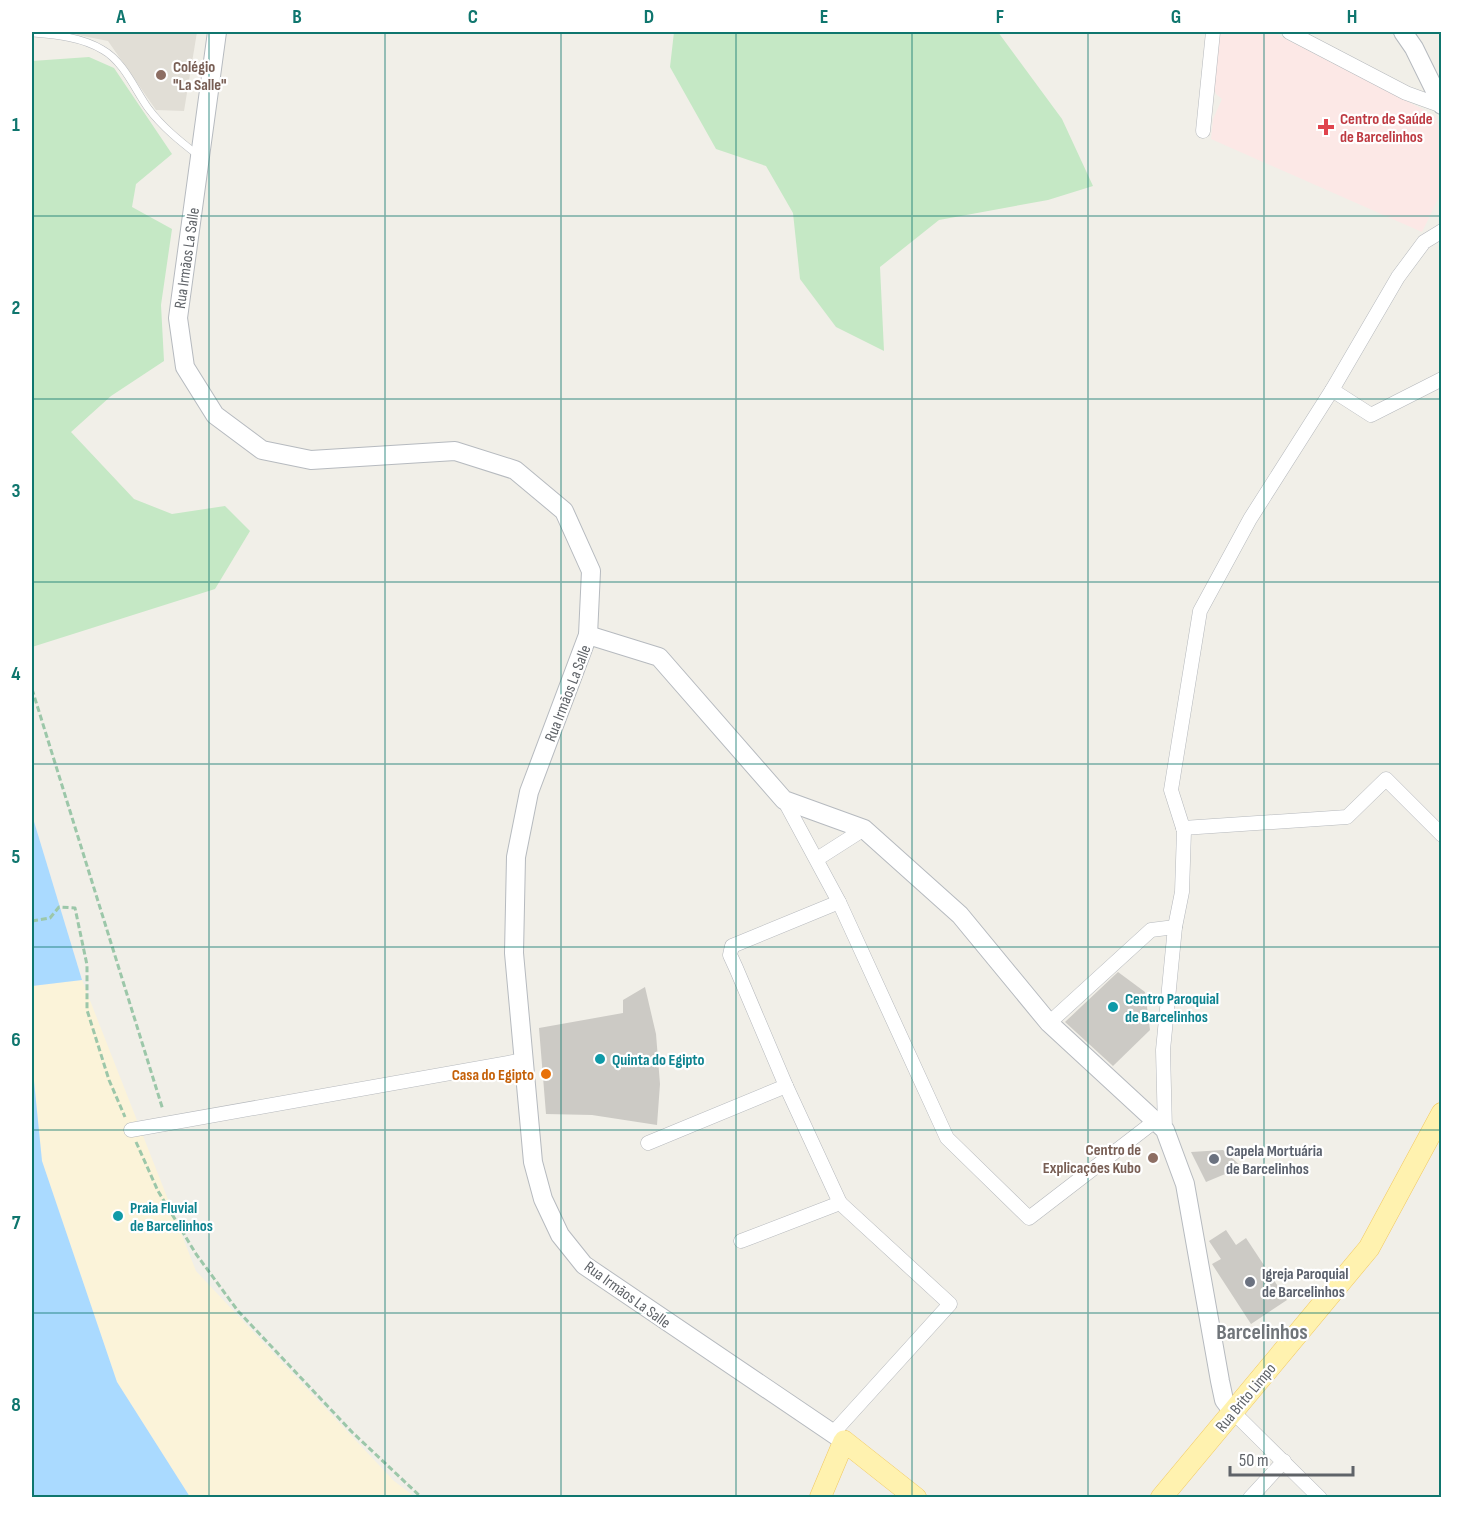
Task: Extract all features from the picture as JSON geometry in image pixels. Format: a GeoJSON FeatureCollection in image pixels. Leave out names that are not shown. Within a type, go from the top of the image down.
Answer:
{"type":"FeatureCollection","features":[{"type":"Feature","properties":{"kind":"main road","name":"Rua Irmãos La Salle"},"geometry":{"type":"LineString","coordinates":[[217,32],[178,318],[185,367],[215,414],[262,450],[311,460],[455,451],[515,470],[564,511],[591,572],[588,635],[529,792],[516,857],[514,953],[533,1162],[543,1199],[560,1235],[584,1264],[838,1437]]}},
{"type":"Feature","properties":{"kind":"main road"},"geometry":{"type":"LineString","coordinates":[[1403,32],[1415,40],[1442,106]]}},
{"type":"Feature","properties":{"kind":"main road"},"geometry":{"type":"LineString","coordinates":[[588,635],[659,657],[784,800],[864,829],[960,915],[1049,1023],[1160,1126],[1185,1184],[1220,1381],[1224,1400],[1233,1412]]}},
{"type":"Feature","properties":{"kind":"main road","name":"Rua Brito Limpo"},"geometry":{"type":"LineString","coordinates":[[1161,1497],[1369,1248],[1442,1113]]}},
{"type":"Feature","properties":{"kind":"main road"},"geometry":{"type":"LineString","coordinates":[[820,1497],[838,1437],[916,1497]]}},
{"type":"Feature","properties":{"kind":"street"},"geometry":{"type":"LineString","coordinates":[[1203,131],[1213,32]]}},
{"type":"Feature","properties":{"kind":"street"},"geometry":{"type":"LineString","coordinates":[[1289,32],[1406,93],[1442,106]]}},
{"type":"Feature","properties":{"kind":"street"},"geometry":{"type":"LineString","coordinates":[[784,800],[839,902],[947,1138],[1029,1218],[1160,1126],[1163,1050],[1175,927],[1182,892],[1183,828],[1171,790],[1200,611],[1250,519],[1332,390],[1398,277],[1424,242],[1442,231]]}},
{"type":"Feature","properties":{"kind":"street"},"geometry":{"type":"LineString","coordinates":[[1332,390],[1371,415],[1442,379]]}},
{"type":"Feature","properties":{"kind":"street"},"geometry":{"type":"LineString","coordinates":[[1183,828],[1347,817],[1386,779],[1442,835]]}},
{"type":"Feature","properties":{"kind":"street"},"geometry":{"type":"LineString","coordinates":[[817,859],[864,829]]}},
{"type":"Feature","properties":{"kind":"street"},"geometry":{"type":"LineString","coordinates":[[838,1437],[950,1304],[840,1203],[786,1086],[730,955],[732,946],[839,902]]}},
{"type":"Feature","properties":{"kind":"street"},"geometry":{"type":"LineString","coordinates":[[1049,1023],[1151,930],[1175,927]]}},
{"type":"Feature","properties":{"kind":"street"},"geometry":{"type":"LineString","coordinates":[[131,1130],[524,1060]]}},
{"type":"Feature","properties":{"kind":"street"},"geometry":{"type":"LineString","coordinates":[[648,1143],[786,1086]]}},
{"type":"Feature","properties":{"kind":"street"},"geometry":{"type":"LineString","coordinates":[[741,1241],[840,1203]]}},
{"type":"Feature","properties":{"kind":"street"},"geometry":{"type":"LineString","coordinates":[[1233,1412],[1320,1497]]}},
{"type":"Feature","properties":{"kind":"street"},"geometry":{"type":"LineString","coordinates":[[1250,1497],[1284,1461]]}},
{"type":"Feature","properties":{"kind":"lane"},"geometry":{"type":"LineString","coordinates":[[32,33],[62,36],[103,50],[123,70],[149,110],[170,132],[201,158]]}},
{"type":"Feature","properties":{"kind":"path"},"geometry":{"type":"LineString","coordinates":[[32,689],[167,1123]]}},
{"type":"Feature","properties":{"kind":"path"},"geometry":{"type":"LineString","coordinates":[[32,921],[50,918],[58,907],[75,908],[87,966],[87,1010],[109,1080],[163,1200],[196,1254],[238,1311],[352,1432],[422,1497]]}},
{"type":"Feature","properties":{"kind":"shaded area","name":"Colégio \"La Salle\""},"geometry":{"type":"Polygon","coordinates":[[[63,32],[197,32],[184,111],[156,110],[108,41],[63,32]]]}},
{"type":"Feature","properties":{"kind":"shaded area","name":"Centro de Saúde de Barcelinhos"},"geometry":{"type":"Polygon","coordinates":[[[1222,32],[1272,32],[1436,116],[1441,136],[1441,193],[1422,232],[1211,139],[1213,119],[1222,99],[1216,94],[1213,86],[1218,37],[1222,32]]]}},
{"type":"Feature","properties":{"kind":"green space"},"geometry":{"type":"Polygon","coordinates":[[[674,32],[998,32],[1062,119],[1093,186],[1048,200],[939,220],[880,267],[884,351],[836,327],[800,279],[793,213],[766,166],[716,149],[670,67],[674,32]]]}},
{"type":"Feature","properties":{"kind":"green space"},"geometry":{"type":"Polygon","coordinates":[[[89,57],[114,68],[172,154],[136,184],[132,207],[172,229],[161,305],[164,361],[111,396],[71,432],[134,499],[172,514],[225,506],[250,531],[215,589],[32,647],[32,61],[89,57]]]}},
{"type":"Feature","properties":{"kind":"sand","name":"Praia Fluvial de Barcelinhos"},"geometry":{"type":"Polygon","coordinates":[[[82,980],[196,1271],[394,1481],[415,1497],[190,1497],[117,1382],[42,1161],[32,1061],[32,986],[82,980]]]}},
{"type":"Feature","properties":{"kind":"water"},"geometry":{"type":"Polygon","coordinates":[[[32,815],[82,980],[32,986],[32,815]]]}},
{"type":"Feature","properties":{"kind":"water"},"geometry":{"type":"Polygon","coordinates":[[[32,1061],[42,1161],[117,1382],[190,1497],[32,1497],[32,1061]]]}},
{"type":"Feature","properties":{"kind":"building","name":"Centro Paroquial de Barcelinhos"},"geometry":{"type":"Polygon","coordinates":[[[1118,972],[1145,992],[1150,1030],[1113,1066],[1065,1022],[1118,972]]]}},
{"type":"Feature","properties":{"kind":"building","name":"Quinta do Egipto"},"geometry":{"type":"Polygon","coordinates":[[[645,987],[656,1034],[660,1084],[657,1125],[592,1115],[546,1114],[539,1028],[623,1013],[623,1000],[645,987]]]}},
{"type":"Feature","properties":{"kind":"building","name":"Capela Mortuária de Barcelinhos"},"geometry":{"type":"Polygon","coordinates":[[[1223,1150],[1242,1167],[1206,1182],[1191,1152],[1223,1150]]]}},
{"type":"Feature","properties":{"kind":"building","name":"Igreja Paroquial de Barcelinhos"},"geometry":{"type":"Polygon","coordinates":[[[1226,1230],[1236,1245],[1246,1238],[1287,1300],[1251,1324],[1212,1264],[1221,1259],[1209,1241],[1226,1230]]]}},
{"type":"Feature","properties":{"kind":"place","name":"Colégio \"La Salle\""},"geometry":{"type":"Point","coordinates":[161,75]}},
{"type":"Feature","properties":{"kind":"place","name":"Centro de Saúde de Barcelinhos"},"geometry":{"type":"Point","coordinates":[1326,127]}},
{"type":"Feature","properties":{"kind":"place","name":"Centro Paroquial de Barcelinhos"},"geometry":{"type":"Point","coordinates":[1113,1007]}},
{"type":"Feature","properties":{"kind":"place","name":"Quinta do Egipto"},"geometry":{"type":"Point","coordinates":[600,1059]}},
{"type":"Feature","properties":{"kind":"place","name":"Casa do Egipto"},"geometry":{"type":"Point","coordinates":[546,1074]}},
{"type":"Feature","properties":{"kind":"place","name":"Centro de Explicações Kubo"},"geometry":{"type":"Point","coordinates":[1153,1158]}},
{"type":"Feature","properties":{"kind":"place","name":"Capela Mortuária de Barcelinhos"},"geometry":{"type":"Point","coordinates":[1214,1159]}},
{"type":"Feature","properties":{"kind":"place","name":"Praia Fluvial de Barcelinhos"},"geometry":{"type":"Point","coordinates":[118,1216]}},
{"type":"Feature","properties":{"kind":"place","name":"Igreja Paroquial de Barcelinhos"},"geometry":{"type":"Point","coordinates":[1250,1282]}},
{"type":"Feature","properties":{"kind":"district","name":"Barcelinhos"},"geometry":{"type":"Point","coordinates":[1262,1331]}}]}
